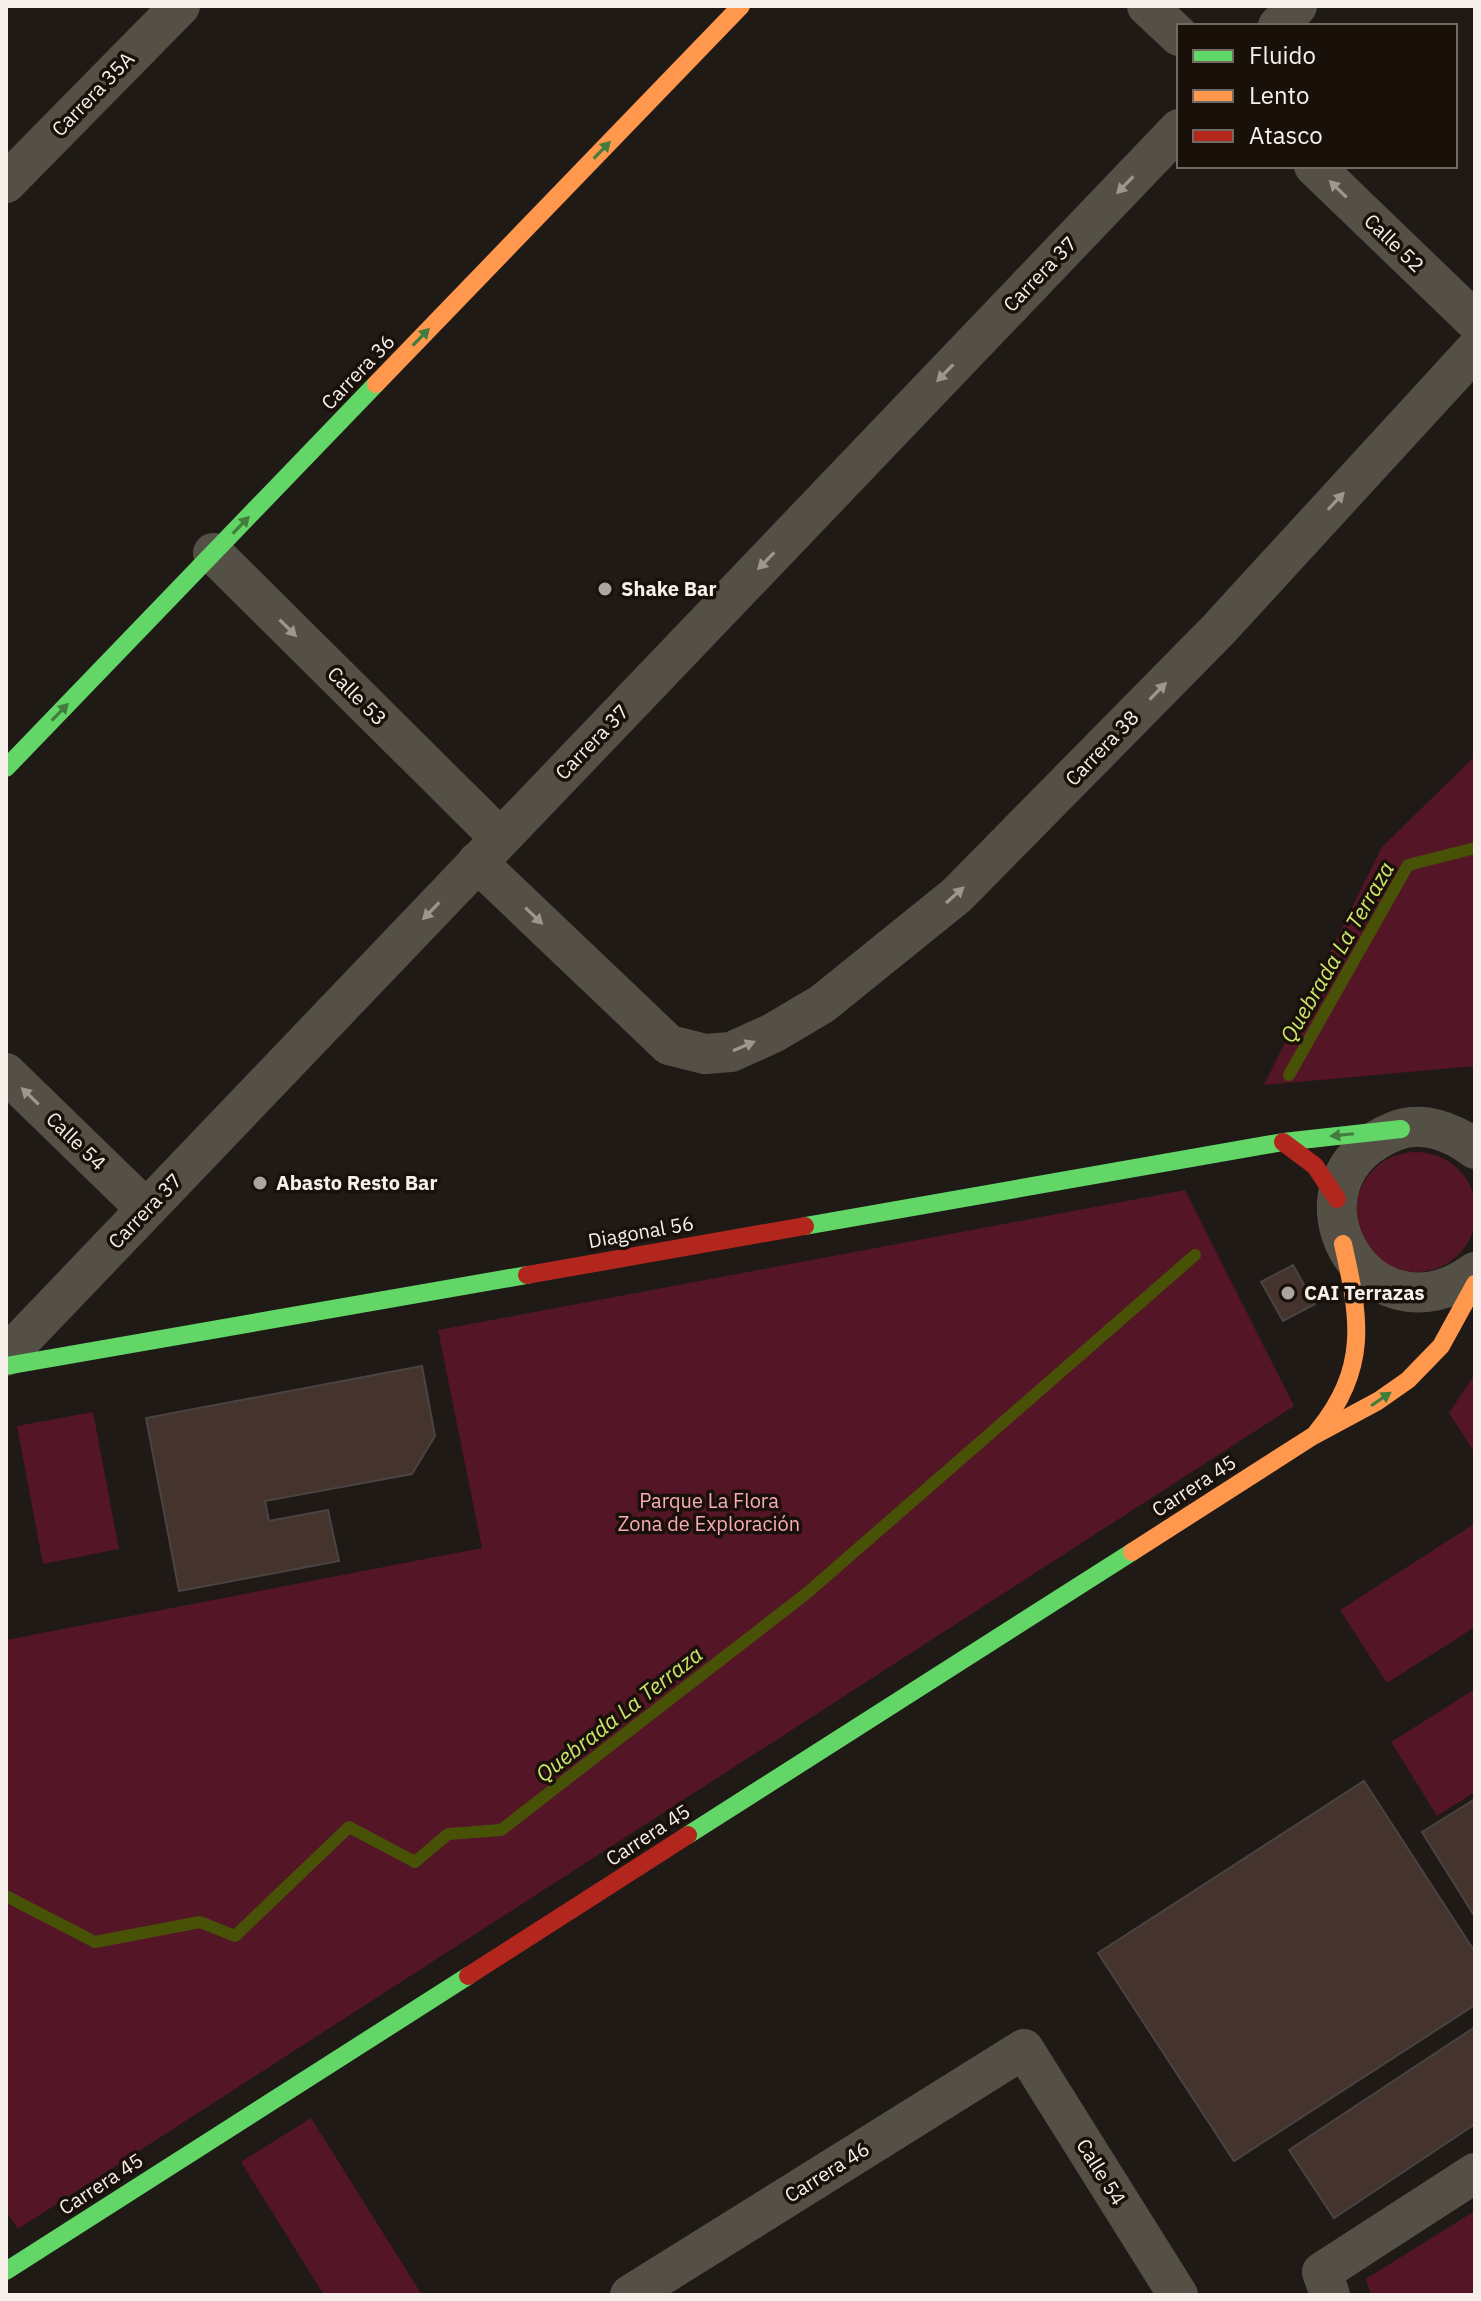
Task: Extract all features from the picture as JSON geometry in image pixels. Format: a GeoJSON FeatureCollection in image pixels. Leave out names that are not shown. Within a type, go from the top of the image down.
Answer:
{"type":"FeatureCollection","features":[{"type":"Feature","properties":{"kind":"street","name":"Carrera 35A"},"geometry":{"type":"LineString","coordinates":[[6,183],[180,6]]}},
{"type":"Feature","properties":{"kind":"street","name":"Carrera 36"},"geometry":{"type":"LineString","coordinates":[[6,768],[741,6]]}},
{"type":"Feature","properties":{"kind":"street"},"geometry":{"type":"LineString","coordinates":[[1147,6],[1177,34]]}},
{"type":"Feature","properties":{"kind":"street"},"geometry":{"type":"LineString","coordinates":[[1280,24],[1297,6]]}},
{"type":"Feature","properties":{"kind":"street","name":"Carrera 37"},"geometry":{"type":"LineString","coordinates":[[6,1356],[1177,131]]}},
{"type":"Feature","properties":{"kind":"street","name":"Calle 52"},"geometry":{"type":"LineString","coordinates":[[1316,168],[1475,321]]}},
{"type":"Feature","properties":{"kind":"street","name":"Carrera 38"},"geometry":{"type":"LineString","coordinates":[[669,1045],[705,1054],[731,1052],[773,1033],[822,1004],[957,895],[1218,630],[1475,350]]}},
{"type":"Feature","properties":{"kind":"street","name":"Calle 53"},"geometry":{"type":"LineString","coordinates":[[213,553],[669,1045]]}},
{"type":"Feature","properties":{"kind":"street","name":"Calle 54"},"geometry":{"type":"LineString","coordinates":[[6,1073],[146,1209]]}},
{"type":"Feature","properties":{"kind":"street"},"geometry":{"type":"LineString","coordinates":[[1475,1116],[1379,1137],[1361,1151],[1345,1173],[1337,1199],[1337,1222],[1343,1244],[1358,1266],[1379,1283],[1403,1292],[1431,1293],[1456,1286],[1475,1272]]}},
{"type":"Feature","properties":{"kind":"street"},"geometry":{"type":"LineString","coordinates":[[1412,1128],[1451,1133],[1475,1149]]}},
{"type":"Feature","properties":{"kind":"street","name":"Diagonal 56"},"geometry":{"type":"LineString","coordinates":[[6,1366],[1283,1142],[1412,1128]]}},
{"type":"Feature","properties":{"kind":"street"},"geometry":{"type":"LineString","coordinates":[[1283,1142],[1308,1156],[1322,1171],[1337,1199]]}},
{"type":"Feature","properties":{"kind":"street","name":"Carrera 45"},"geometry":{"type":"LineString","coordinates":[[1313,1436],[1344,1398],[1355,1367],[1358,1327],[1354,1289],[1343,1244]]}},
{"type":"Feature","properties":{"kind":"street","name":"Carrera 45"},"geometry":{"type":"LineString","coordinates":[[6,2271],[1313,1436],[1374,1404],[1407,1381],[1436,1353],[1475,1284]]}},
{"type":"Feature","properties":{"kind":"street","name":"Calle 54"},"geometry":{"type":"LineString","coordinates":[[1024,2049],[1178,2295]]}},
{"type":"Feature","properties":{"kind":"street","name":"Carrera 46"},"geometry":{"type":"LineString","coordinates":[[630,2295],[1024,2049]]}},
{"type":"Feature","properties":{"kind":"street"},"geometry":{"type":"LineString","coordinates":[[1326,2284],[1475,2173]]}},
{"type":"Feature","properties":{"kind":"green space"},"geometry":{"type":"Polygon","coordinates":[[[1475,756],[1475,1066],[1264,1085],[1382,847],[1475,756]]]}},
{"type":"Feature","properties":{"kind":"green space"},"geometry":{"type":"Polygon","coordinates":[[[1416,1152],[1439,1157],[1458,1170],[1471,1189],[1476,1212],[1471,1235],[1458,1254],[1439,1267],[1416,1272],[1393,1267],[1374,1254],[1361,1235],[1356,1212],[1361,1189],[1374,1170],[1393,1157],[1416,1152]]]}},
{"type":"Feature","properties":{"kind":"green space","name":"Parque La Flora Zona de Exploración"},"geometry":{"type":"Polygon","coordinates":[[[1185,1190],[1294,1406],[18,2229],[6,2211],[6,1640],[482,1548],[438,1330],[1185,1190]]]}},
{"type":"Feature","properties":{"kind":"green space"},"geometry":{"type":"Polygon","coordinates":[[[1475,1374],[1475,1453],[1449,1413],[1475,1374]]]}},
{"type":"Feature","properties":{"kind":"green space"},"geometry":{"type":"Polygon","coordinates":[[[93,1412],[119,1549],[43,1564],[17,1426],[93,1412]]]}},
{"type":"Feature","properties":{"kind":"green space"},"geometry":{"type":"Polygon","coordinates":[[[1474,1524],[1475,1627],[1387,1683],[1340,1610],[1474,1524]]]}},
{"type":"Feature","properties":{"kind":"green space"},"geometry":{"type":"Polygon","coordinates":[[[1475,1689],[1475,1792],[1437,1816],[1391,1742],[1475,1689]]]}},
{"type":"Feature","properties":{"kind":"green space"},"geometry":{"type":"Polygon","coordinates":[[[311,2118],[422,2295],[324,2295],[241,2162],[311,2118]]]}},
{"type":"Feature","properties":{"kind":"green space"},"geometry":{"type":"Polygon","coordinates":[[[1475,2211],[1475,2295],[1371,2295],[1366,2279],[1475,2211]]]}},
{"type":"Feature","properties":{"kind":"building","name":"CAI Terrazas"},"geometry":{"type":"Polygon","coordinates":[[[1293,1265],[1315,1304],[1283,1321],[1261,1282],[1293,1265]]]}},
{"type":"Feature","properties":{"kind":"building"},"geometry":{"type":"Polygon","coordinates":[[[422,1366],[435,1436],[412,1474],[265,1501],[269,1521],[328,1510],[339,1561],[179,1591],[146,1418],[422,1366]]]}},
{"type":"Feature","properties":{"kind":"building"},"geometry":{"type":"Polygon","coordinates":[[[1364,1781],[1475,1952],[1475,2005],[1234,2161],[1098,1953],[1364,1781]]]}},
{"type":"Feature","properties":{"kind":"building"},"geometry":{"type":"Polygon","coordinates":[[[1475,1799],[1475,1917],[1422,1832],[1475,1799]]]}},
{"type":"Feature","properties":{"kind":"building"},"geometry":{"type":"Polygon","coordinates":[[[1475,2027],[1475,2124],[1334,2218],[1289,2150],[1475,2027]]]}},
{"type":"Feature","properties":{"kind":"waterway","name":"Quebrada La Terraza"},"geometry":{"type":"LineString","coordinates":[[1289,1075],[1408,865],[1475,848]]}},
{"type":"Feature","properties":{"kind":"waterway","name":"Quebrada La Terraza"},"geometry":{"type":"LineString","coordinates":[[6,1896],[95,1942],[200,1922],[235,1936],[349,1827],[415,1862],[448,1834],[501,1830],[807,1593],[1195,1255]]}},
{"type":"Feature","properties":{"kind":"traffic: fast"},"geometry":{"type":"LineString","coordinates":[[6,768],[376,384]]}},
{"type":"Feature","properties":{"kind":"traffic: fast"},"geometry":{"type":"LineString","coordinates":[[805,1226],[1283,1142],[1401,1129]]}},
{"type":"Feature","properties":{"kind":"traffic: fast"},"geometry":{"type":"LineString","coordinates":[[6,1366],[527,1275]]}},
{"type":"Feature","properties":{"kind":"traffic: fast"},"geometry":{"type":"LineString","coordinates":[[688,1835],[1132,1552]]}},
{"type":"Feature","properties":{"kind":"traffic: fast"},"geometry":{"type":"LineString","coordinates":[[6,2271],[468,1976]]}},
{"type":"Feature","properties":{"kind":"traffic: slow"},"geometry":{"type":"LineString","coordinates":[[376,384],[741,6]]}},
{"type":"Feature","properties":{"kind":"traffic: slow"},"geometry":{"type":"LineString","coordinates":[[1317,1432],[1334,1409],[1353,1364],[1356,1320],[1343,1244]]}},
{"type":"Feature","properties":{"kind":"traffic: slow"},"geometry":{"type":"LineString","coordinates":[[1132,1552],[1313,1436],[1378,1401],[1408,1380],[1441,1346],[1475,1284]]}},
{"type":"Feature","properties":{"kind":"traffic: jam"},"geometry":{"type":"LineString","coordinates":[[1283,1142],[1315,1166],[1337,1199]]}},
{"type":"Feature","properties":{"kind":"traffic: jam"},"geometry":{"type":"LineString","coordinates":[[527,1275],[805,1226]]}},
{"type":"Feature","properties":{"kind":"traffic: jam"},"geometry":{"type":"LineString","coordinates":[[468,1976],[688,1835]]}},
{"type":"Feature","properties":{"kind":"place","name":"Shake Bar"},"geometry":{"type":"Point","coordinates":[605,589]}},
{"type":"Feature","properties":{"kind":"place","name":"Abasto Resto Bar"},"geometry":{"type":"Point","coordinates":[260,1183]}},
{"type":"Feature","properties":{"kind":"place","name":"CAI Terrazas"},"geometry":{"type":"Point","coordinates":[1288,1293]}}]}
